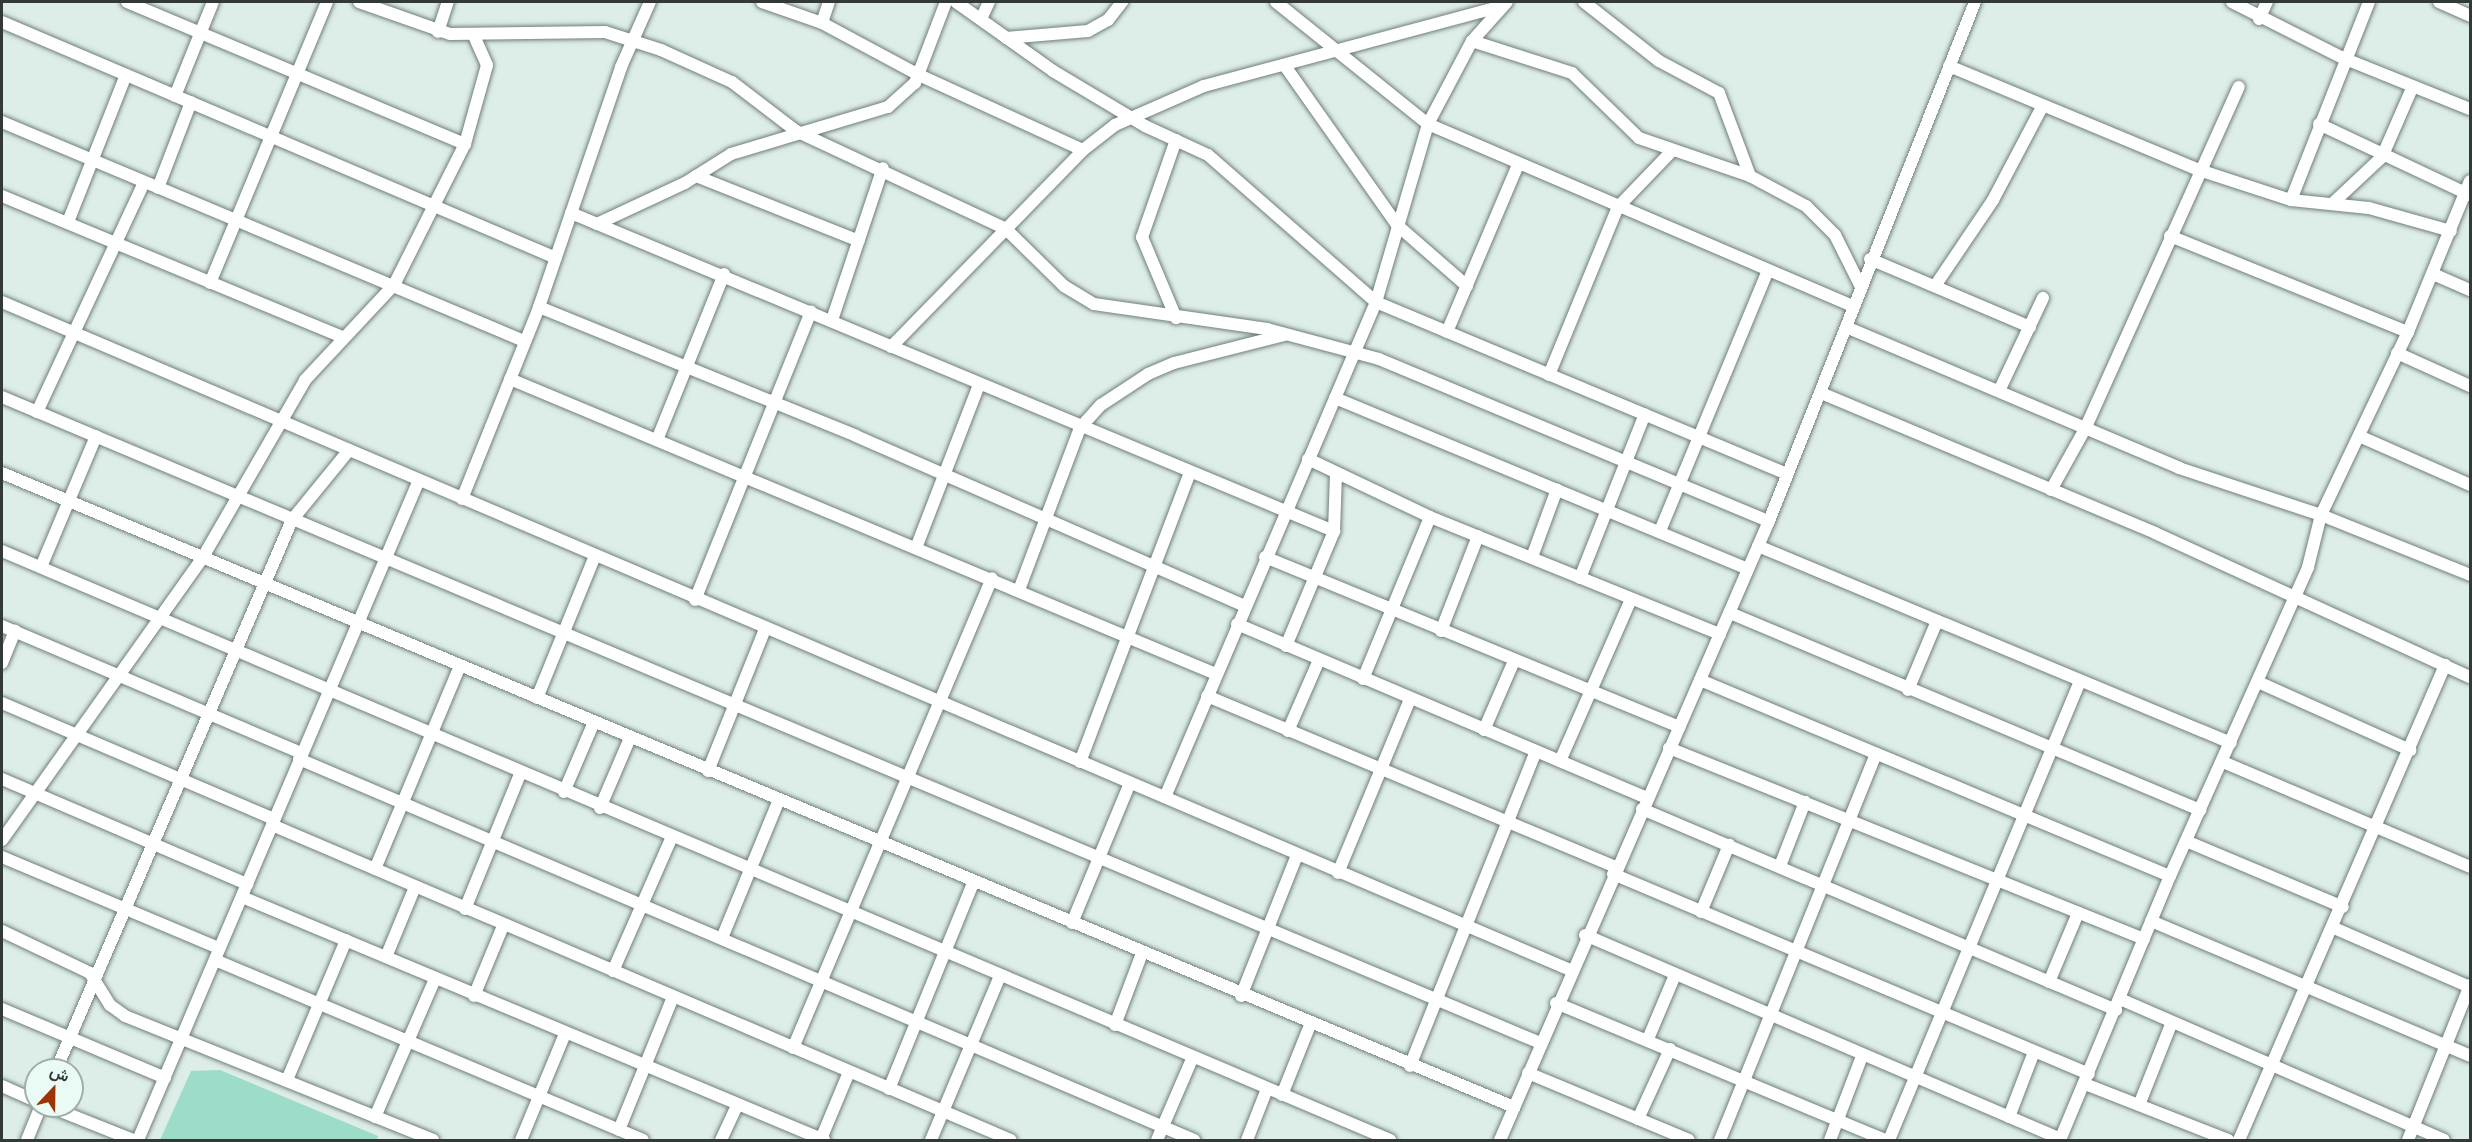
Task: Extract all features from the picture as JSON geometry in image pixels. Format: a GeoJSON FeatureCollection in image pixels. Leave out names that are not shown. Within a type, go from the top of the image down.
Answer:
{"type":"FeatureCollection","features":[{"type":"Feature","properties":{"kind":"street"},"geometry":{"type":"LineString","coordinates":[[127,2],[465,144]]}},
{"type":"Feature","properties":{"kind":"street"},"geometry":{"type":"LineString","coordinates":[[175,96],[213,2]]}},
{"type":"Feature","properties":{"kind":"street"},"geometry":{"type":"LineString","coordinates":[[210,283],[327,2]]}},
{"type":"Feature","properties":{"kind":"street"},"geometry":{"type":"LineString","coordinates":[[359,2],[438,32],[474,36],[592,32],[632,39],[710,69],[796,132],[884,168],[1006,229],[1079,297],[1106,309],[1285,334],[1354,352],[1769,520]]}},
{"type":"Feature","properties":{"kind":"street"},"geometry":{"type":"LineString","coordinates":[[438,32],[448,2]]}},
{"type":"Feature","properties":{"kind":"street"},"geometry":{"type":"LineString","coordinates":[[462,499],[539,306],[632,39],[650,2]]}},
{"type":"Feature","properties":{"kind":"street"},"geometry":{"type":"LineString","coordinates":[[762,2],[822,22],[919,75],[1083,150]]}},
{"type":"Feature","properties":{"kind":"street"},"geometry":{"type":"LineString","coordinates":[[822,22],[829,2]]}},
{"type":"Feature","properties":{"kind":"street"},"geometry":{"type":"LineString","coordinates":[[597,224],[696,176],[731,154],[796,132],[888,107],[919,75],[946,2]]}},
{"type":"Feature","properties":{"kind":"street"},"geometry":{"type":"LineString","coordinates":[[956,2],[1006,38],[1130,117],[1223,165],[1376,303],[1788,474]]}},
{"type":"Feature","properties":{"kind":"street"},"geometry":{"type":"LineString","coordinates":[[981,19],[989,2]]}},
{"type":"Feature","properties":{"kind":"street"},"geometry":{"type":"LineString","coordinates":[[1006,38],[1088,31],[1108,20],[1122,2]]}},
{"type":"Feature","properties":{"kind":"street"},"geometry":{"type":"LineString","coordinates":[[1276,2],[1428,124],[1518,165],[1853,306]]}},
{"type":"Feature","properties":{"kind":"street"},"geometry":{"type":"LineString","coordinates":[[1584,2],[1659,60],[1719,93],[1750,176]]}},
{"type":"Feature","properties":{"kind":"street"},"geometry":{"type":"LineString","coordinates":[[1500,1140],[1585,935],[1730,613],[1769,520],[1821,393],[1870,259],[1975,2]]}},
{"type":"Feature","properties":{"kind":"street"},"geometry":{"type":"LineString","coordinates":[[2232,2],[2259,19],[2343,58],[2470,109]]}},
{"type":"Feature","properties":{"kind":"street"},"geometry":{"type":"LineString","coordinates":[[2259,19],[2266,2]]}},
{"type":"Feature","properties":{"kind":"street"},"geometry":{"type":"LineString","coordinates":[[2291,200],[2343,58],[2369,2]]}},
{"type":"Feature","properties":{"kind":"street"},"geometry":{"type":"LineString","coordinates":[[2443,2],[2470,16]]}},
{"type":"Feature","properties":{"kind":"street"},"geometry":{"type":"LineString","coordinates":[[891,347],[1083,150],[1130,117],[1204,86],[1340,52],[1503,4]]}},
{"type":"Feature","properties":{"kind":"street"},"geometry":{"type":"LineString","coordinates":[[1165,797],[1284,509],[1376,303],[1428,124],[1472,41],[1503,4]]}},
{"type":"Feature","properties":{"kind":"street"},"geometry":{"type":"LineString","coordinates":[[2,22],[175,96],[440,204],[556,258]]}},
{"type":"Feature","properties":{"kind":"street"},"geometry":{"type":"LineString","coordinates":[[2,840],[74,732],[162,616],[203,557],[241,498],[279,421],[343,337],[394,285],[440,204],[465,144],[487,65],[474,36]]}},
{"type":"Feature","properties":{"kind":"street"},"geometry":{"type":"LineString","coordinates":[[1472,41],[1572,73],[1601,96],[1629,132],[1670,153],[1750,176],[1817,214],[1835,235],[1860,285]]}},
{"type":"Feature","properties":{"kind":"street"},"geometry":{"type":"LineString","coordinates":[[1286,66],[1397,225],[1467,285]]}},
{"type":"Feature","properties":{"kind":"street"},"geometry":{"type":"LineString","coordinates":[[1948,66],[2199,171],[2291,200],[2334,202],[2451,231]]}},
{"type":"Feature","properties":{"kind":"street"},"geometry":{"type":"LineString","coordinates":[[68,222],[126,75]]}},
{"type":"Feature","properties":{"kind":"street"},"geometry":{"type":"LineString","coordinates":[[2334,202],[2382,157],[2413,86]]}},
{"type":"Feature","properties":{"kind":"street"},"geometry":{"type":"LineString","coordinates":[[2051,490],[2085,429],[2199,171],[2239,87]]}},
{"type":"Feature","properties":{"kind":"street"},"geometry":{"type":"LineString","coordinates":[[158,188],[191,102]]}},
{"type":"Feature","properties":{"kind":"street"},"geometry":{"type":"LineString","coordinates":[[1935,286],[1993,200],[2043,105]]}},
{"type":"Feature","properties":{"kind":"street"},"geometry":{"type":"LineString","coordinates":[[2,122],[524,341]]}},
{"type":"Feature","properties":{"kind":"street"},"geometry":{"type":"LineString","coordinates":[[1585,935],[1771,1018],[2061,1140],[2170,876],[2223,762],[2295,596],[2321,515],[2408,332],[2469,190],[2382,157],[2319,124]]}},
{"type":"Feature","properties":{"kind":"street"},"geometry":{"type":"LineString","coordinates":[[1176,140],[1142,237],[1176,318]]}},
{"type":"Feature","properties":{"kind":"street"},"geometry":{"type":"LineString","coordinates":[[1549,375],[1618,207],[1670,153]]}},
{"type":"Feature","properties":{"kind":"street"},"geometry":{"type":"LineString","coordinates":[[1447,332],[1518,165]]}},
{"type":"Feature","properties":{"kind":"street"},"geometry":{"type":"LineString","coordinates":[[832,320],[884,168]]}},
{"type":"Feature","properties":{"kind":"street"},"geometry":{"type":"LineString","coordinates":[[696,176],[859,242]]}},
{"type":"Feature","properties":{"kind":"street"},"geometry":{"type":"LineString","coordinates":[[37,412],[144,183]]}},
{"type":"Feature","properties":{"kind":"street"},"geometry":{"type":"LineString","coordinates":[[2,196],[117,241],[210,283],[343,337]]}},
{"type":"Feature","properties":{"kind":"street"},"geometry":{"type":"LineString","coordinates":[[572,213],[811,311],[978,387],[1334,531]]}},
{"type":"Feature","properties":{"kind":"street"},"geometry":{"type":"LineString","coordinates":[[2170,236],[2408,332]]}},
{"type":"Feature","properties":{"kind":"street"},"geometry":{"type":"LineString","coordinates":[[1870,259],[2030,327]]}},
{"type":"Feature","properties":{"kind":"street"},"geometry":{"type":"LineString","coordinates":[[1660,531],[1701,437],[1768,270]]}},
{"type":"Feature","properties":{"kind":"street"},"geometry":{"type":"LineString","coordinates":[[657,440],[724,274]]}},
{"type":"Feature","properties":{"kind":"street"},"geometry":{"type":"LineString","coordinates":[[2433,274],[2470,291]]}},
{"type":"Feature","properties":{"kind":"street"},"geometry":{"type":"LineString","coordinates":[[1999,391],[2043,298]]}},
{"type":"Feature","properties":{"kind":"street"},"geometry":{"type":"LineString","coordinates":[[2,302],[765,630],[1570,970]]}},
{"type":"Feature","properties":{"kind":"street"},"geometry":{"type":"LineString","coordinates":[[539,306],[774,401],[1245,606]]}},
{"type":"Feature","properties":{"kind":"street"},"geometry":{"type":"LineString","coordinates":[[695,600],[811,311]]}},
{"type":"Feature","properties":{"kind":"street"},"geometry":{"type":"LineString","coordinates":[[1846,327],[2085,429],[2321,515],[2470,575]]}},
{"type":"Feature","properties":{"kind":"street"},"geometry":{"type":"LineString","coordinates":[[1019,590],[1080,428],[1101,405],[1148,374],[1285,334]]}},
{"type":"Feature","properties":{"kind":"street"},"geometry":{"type":"LineString","coordinates":[[2397,353],[2470,386]]}},
{"type":"Feature","properties":{"kind":"street"},"geometry":{"type":"LineString","coordinates":[[510,379],[992,578],[1216,674]]}},
{"type":"Feature","properties":{"kind":"street"},"geometry":{"type":"LineString","coordinates":[[916,548],[978,387]]}},
{"type":"Feature","properties":{"kind":"street"},"geometry":{"type":"LineString","coordinates":[[1821,393],[2295,596],[2470,675]]}},
{"type":"Feature","properties":{"kind":"street"},"geometry":{"type":"LineString","coordinates":[[2,397],[909,776],[1437,1002],[1540,1043]]}},
{"type":"Feature","properties":{"kind":"street"},"geometry":{"type":"LineString","coordinates":[[1335,398],[1748,568]]}},
{"type":"Feature","properties":{"kind":"street"},"geometry":{"type":"LineString","coordinates":[[1580,578],[1645,414]]}},
{"type":"Feature","properties":{"kind":"street"},"geometry":{"type":"LineString","coordinates":[[40,567],[96,436]]}},
{"type":"Feature","properties":{"kind":"street"},"geometry":{"type":"LineString","coordinates":[[2359,436],[2470,485]]}},
{"type":"Feature","properties":{"kind":"street"},"geometry":{"type":"LineString","coordinates":[[62,1058],[150,841],[262,583],[292,520],[349,450]]}},
{"type":"Feature","properties":{"kind":"street"},"geometry":{"type":"LineString","coordinates":[[1308,459],[1430,517],[1532,556],[1580,578],[1720,634]]}},
{"type":"Feature","properties":{"kind":"street"},"geometry":{"type":"LineString","coordinates":[[2,473],[594,722],[778,802],[879,842],[1310,1025],[1514,1107]]}},
{"type":"Feature","properties":{"kind":"street"},"geometry":{"type":"LineString","coordinates":[[1080,762],[1190,473]]}},
{"type":"Feature","properties":{"kind":"street"},"geometry":{"type":"LineString","coordinates":[[1286,646],[1334,531],[1336,473]]}},
{"type":"Feature","properties":{"kind":"street"},"geometry":{"type":"LineString","coordinates":[[138,1140],[418,480]]}},
{"type":"Feature","properties":{"kind":"street"},"geometry":{"type":"LineString","coordinates":[[1532,556],[1557,489]]}},
{"type":"Feature","properties":{"kind":"street"},"geometry":{"type":"LineString","coordinates":[[1363,679],[1430,517]]}},
{"type":"Feature","properties":{"kind":"street"},"geometry":{"type":"LineString","coordinates":[[1442,631],[1478,536]]}},
{"type":"Feature","properties":{"kind":"street"},"geometry":{"type":"LineString","coordinates":[[1758,546],[2231,743]]}},
{"type":"Feature","properties":{"kind":"street"},"geometry":{"type":"LineString","coordinates":[[2,551],[235,646],[431,735],[671,839],[1390,1140]]}},
{"type":"Feature","properties":{"kind":"street"},"geometry":{"type":"LineString","coordinates":[[537,698],[566,632],[595,556]]}},
{"type":"Feature","properties":{"kind":"street"},"geometry":{"type":"LineString","coordinates":[[1265,557],[1679,728]]}},
{"type":"Feature","properties":{"kind":"street"},"geometry":{"type":"LineString","coordinates":[[793,1048],[879,842],[941,704],[992,578]]}},
{"type":"Feature","properties":{"kind":"street"},"geometry":{"type":"LineString","coordinates":[[1560,761],[1588,692],[1631,599]]}},
{"type":"Feature","properties":{"kind":"street"},"geometry":{"type":"LineString","coordinates":[[1730,613],[2050,751],[2200,810]]}},
{"type":"Feature","properties":{"kind":"street"},"geometry":{"type":"LineString","coordinates":[[1908,690],[1937,621]]}},
{"type":"Feature","properties":{"kind":"street"},"geometry":{"type":"LineString","coordinates":[[1237,624],[1560,761],[1729,845],[1970,950],[2049,982],[2172,1022],[2273,1068],[2444,1140]]}},
{"type":"Feature","properties":{"kind":"street"},"geometry":{"type":"LineString","coordinates":[[2,626],[207,712],[402,803],[971,1041],[1194,1140]]}},
{"type":"Feature","properties":{"kind":"street"},"geometry":{"type":"LineString","coordinates":[[708,771],[765,630]]}},
{"type":"Feature","properties":{"kind":"street"},"geometry":{"type":"LineString","coordinates":[[2,663],[15,631]]}},
{"type":"Feature","properties":{"kind":"street"},"geometry":{"type":"LineString","coordinates":[[1288,731],[1319,660]]}},
{"type":"Feature","properties":{"kind":"street"},"geometry":{"type":"LineString","coordinates":[[1485,729],[1514,661]]}},
{"type":"Feature","properties":{"kind":"street"},"geometry":{"type":"LineString","coordinates":[[2239,1140],[2334,928],[2445,665]]}},
{"type":"Feature","properties":{"kind":"street"},"geometry":{"type":"LineString","coordinates":[[375,869],[460,666]]}},
{"type":"Feature","properties":{"kind":"street"},"geometry":{"type":"LineString","coordinates":[[1700,680],[2170,876]]}},
{"type":"Feature","properties":{"kind":"street"},"geometry":{"type":"LineString","coordinates":[[1556,1003],[1670,1048],[1887,1140],[1970,950],[2080,682]]}},
{"type":"Feature","properties":{"kind":"street"},"geometry":{"type":"LineString","coordinates":[[2258,682],[2410,750]]}},
{"type":"Feature","properties":{"kind":"street"},"geometry":{"type":"LineString","coordinates":[[1207,696],[1379,771],[1509,824],[1701,912],[2034,1052],[2139,1105],[2228,1140]]}},
{"type":"Feature","properties":{"kind":"street"},"geometry":{"type":"LineString","coordinates":[[1338,873],[1410,699]]}},
{"type":"Feature","properties":{"kind":"street"},"geometry":{"type":"LineString","coordinates":[[2,703],[179,778],[503,926],[1011,1140]]}},
{"type":"Feature","properties":{"kind":"street"},"geometry":{"type":"LineString","coordinates":[[564,792],[594,722]]}},
{"type":"Feature","properties":{"kind":"street"},"geometry":{"type":"LineString","coordinates":[[600,808],[630,738]]}},
{"type":"Feature","properties":{"kind":"street"},"geometry":{"type":"LineString","coordinates":[[1669,748],[2144,939]]}},
{"type":"Feature","properties":{"kind":"street"},"geometry":{"type":"LineString","coordinates":[[1410,1066],[1509,824],[1536,751]]}},
{"type":"Feature","properties":{"kind":"street"},"geometry":{"type":"LineString","coordinates":[[1720,1140],[1771,1018],[1821,884],[1876,754]]}},
{"type":"Feature","properties":{"kind":"street"},"geometry":{"type":"LineString","coordinates":[[2223,762],[2470,867]]}},
{"type":"Feature","properties":{"kind":"street"},"geometry":{"type":"LineString","coordinates":[[465,909],[520,774]]}},
{"type":"Feature","properties":{"kind":"street"},"geometry":{"type":"LineString","coordinates":[[2,779],[248,884]]}},
{"type":"Feature","properties":{"kind":"street"},"geometry":{"type":"LineString","coordinates":[[1072,923],[1130,783]]}},
{"type":"Feature","properties":{"kind":"street"},"geometry":{"type":"LineString","coordinates":[[722,938],[778,802]]}},
{"type":"Feature","properties":{"kind":"street"},"geometry":{"type":"LineString","coordinates":[[1780,866],[1805,802]]}},
{"type":"Feature","properties":{"kind":"street"},"geometry":{"type":"LineString","coordinates":[[613,971],[671,839]]}},
{"type":"Feature","properties":{"kind":"street"},"geometry":{"type":"LineString","coordinates":[[2186,841],[2343,907]]}},
{"type":"Feature","properties":{"kind":"street"},"geometry":{"type":"LineString","coordinates":[[1701,912],[1729,845]]}},
{"type":"Feature","properties":{"kind":"street"},"geometry":{"type":"LineString","coordinates":[[1241,996],[1298,855]]}},
{"type":"Feature","properties":{"kind":"street"},"geometry":{"type":"LineString","coordinates":[[2,856],[124,908],[318,1004],[643,1140]]}},
{"type":"Feature","properties":{"kind":"street"},"geometry":{"type":"LineString","coordinates":[[889,1089],[947,954],[973,883]]}},
{"type":"Feature","properties":{"kind":"street"},"geometry":{"type":"LineString","coordinates":[[386,957],[414,887]]}},
{"type":"Feature","properties":{"kind":"street"},"geometry":{"type":"LineString","coordinates":[[242,897],[474,996],[823,1140],[849,1072]]}},
{"type":"Feature","properties":{"kind":"street"},"geometry":{"type":"LineString","coordinates":[[2049,982],[2078,913]]}},
{"type":"Feature","properties":{"kind":"street"},"geometry":{"type":"LineString","coordinates":[[2151,921],[2470,1056]]}},
{"type":"Feature","properties":{"kind":"street"},"geometry":{"type":"LineString","coordinates":[[474,996],[503,926]]}},
{"type":"Feature","properties":{"kind":"street"},"geometry":{"type":"LineString","coordinates":[[2334,928],[2470,986],[2408,1140]]}},
{"type":"Feature","properties":{"kind":"street"},"geometry":{"type":"LineString","coordinates":[[2,930],[80,966],[116,1011],[433,1140]]}},
{"type":"Feature","properties":{"kind":"street"},"geometry":{"type":"LineString","coordinates":[[287,1080],[346,940]]}},
{"type":"Feature","properties":{"kind":"street"},"geometry":{"type":"LineString","coordinates":[[1114,1025],[1142,953]]}},
{"type":"Feature","properties":{"kind":"street"},"geometry":{"type":"LineString","coordinates":[[1648,1039],[1675,975]]}},
{"type":"Feature","properties":{"kind":"street"},"geometry":{"type":"LineString","coordinates":[[931,1140],[999,978]]}},
{"type":"Feature","properties":{"kind":"street"},"geometry":{"type":"LineString","coordinates":[[375,1117],[435,979]]}},
{"type":"Feature","properties":{"kind":"street"},"geometry":{"type":"LineString","coordinates":[[619,1130],[673,997]]}},
{"type":"Feature","properties":{"kind":"street"},"geometry":{"type":"LineString","coordinates":[[2,1009],[165,1078]]}},
{"type":"Feature","properties":{"kind":"street"},"geometry":{"type":"LineString","coordinates":[[2139,1105],[2172,1022]]}},
{"type":"Feature","properties":{"kind":"street"},"geometry":{"type":"LineString","coordinates":[[1282,1095],[1310,1025]]}},
{"type":"Feature","properties":{"kind":"street"},"geometry":{"type":"LineString","coordinates":[[521,1140],[565,1034]]}},
{"type":"Feature","properties":{"kind":"street"},"geometry":{"type":"LineString","coordinates":[[1638,1119],[1670,1048]]}},
{"type":"Feature","properties":{"kind":"street"},"geometry":{"type":"LineString","coordinates":[[2009,1118],[2034,1052]]}},
{"type":"Feature","properties":{"kind":"street"},"geometry":{"type":"LineString","coordinates":[[1830,1140],[1862,1056]]}},
{"type":"Feature","properties":{"kind":"street"},"geometry":{"type":"LineString","coordinates":[[1157,1140],[1192,1059]]}},
{"type":"Feature","properties":{"kind":"street"},"geometry":{"type":"LineString","coordinates":[[1528,1073],[1638,1119],[1674,1138],[1689,1140]]}},
{"type":"Feature","properties":{"kind":"street"},"geometry":{"type":"LineString","coordinates":[[2,1086],[24,1096]]}},
{"type":"Feature","properties":{"kind":"street"},"geometry":{"type":"LineString","coordinates":[[1247,1140],[1267,1089]]}},
{"type":"Feature","properties":{"kind":"street"},"geometry":{"type":"LineString","coordinates":[[721,1140],[737,1105]]}},
{"type":"Feature","properties":{"kind":"street"},"geometry":{"type":"LineString","coordinates":[[27,1140],[36,1118]]}},
{"type":"Feature","properties":{"kind":"street"},"geometry":{"type":"LineString","coordinates":[[78,1118],[133,1140]]}},
{"type":"Feature","properties":{"kind":"green space"},"geometry":{"type":"Polygon","coordinates":[[[220,1070],[378,1136],[377,1140],[160,1140],[191,1071],[220,1070]]]}}]}
